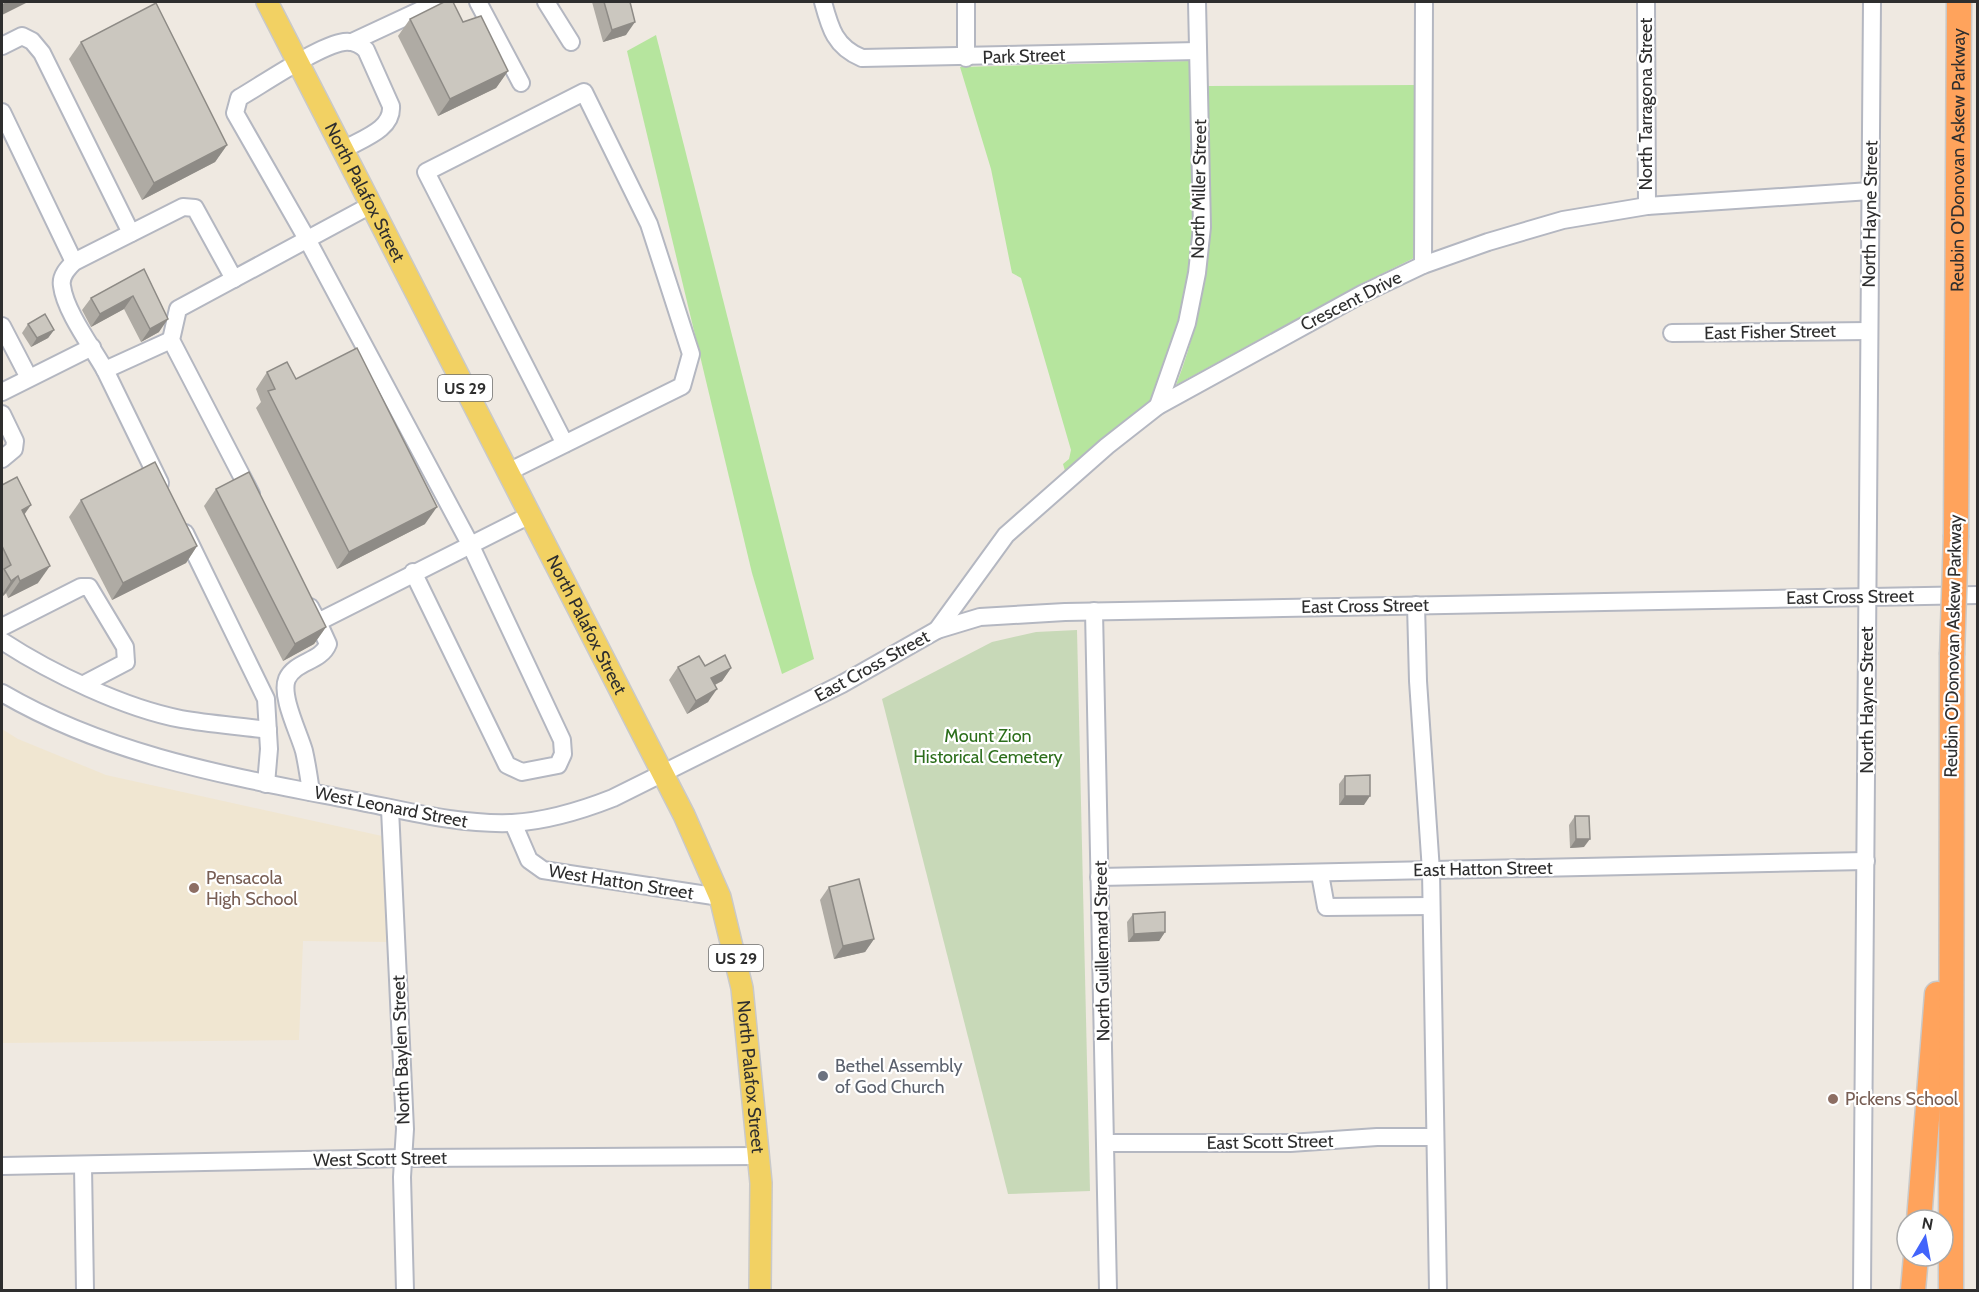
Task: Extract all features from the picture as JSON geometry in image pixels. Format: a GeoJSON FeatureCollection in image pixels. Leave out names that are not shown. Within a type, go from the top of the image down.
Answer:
{"type":"FeatureCollection","features":[{"type":"Feature","properties":{"kind":"highway","name":"Reubin O'Donovan Askew Parkway"},"geometry":{"type":"LineString","coordinates":[[1951,1290],[1950,830],[1956,535],[1959,2]]}},
{"type":"Feature","properties":{"kind":"highway"},"geometry":{"type":"LineString","coordinates":[[1920,1208],[1950,830]]}},
{"type":"Feature","properties":{"kind":"highway"},"geometry":{"type":"LineString","coordinates":[[1913,1290],[1915,1268]]}},
{"type":"Feature","properties":{"kind":"main road","name":"North Palafox Street"},"geometry":{"type":"LineString","coordinates":[[267,2],[703,855],[720,897],[742,988],[759,1156],[760,1290]]}},
{"type":"Feature","properties":{"kind":"street"},"geometry":{"type":"LineString","coordinates":[[413,572],[507,765],[522,772],[558,765],[563,754],[562,740],[470,544],[307,239],[235,113],[239,98],[299,63],[343,42],[352,42],[438,2]]}},
{"type":"Feature","properties":{"kind":"street"},"geometry":{"type":"LineString","coordinates":[[478,2],[521,84]]}},
{"type":"Feature","properties":{"kind":"street"},"geometry":{"type":"LineString","coordinates":[[546,2],[571,42]]}},
{"type":"Feature","properties":{"kind":"street","name":"Park Street"},"geometry":{"type":"LineString","coordinates":[[823,2],[833,35],[850,53],[875,60],[1198,51]]}},
{"type":"Feature","properties":{"kind":"street"},"geometry":{"type":"LineString","coordinates":[[966,2],[966,57]]}},
{"type":"Feature","properties":{"kind":"street","name":"North Miller Street"},"geometry":{"type":"LineString","coordinates":[[1158,406],[1187,323],[1197,273],[1202,181],[1197,2]]}},
{"type":"Feature","properties":{"kind":"street"},"geometry":{"type":"LineString","coordinates":[[1422,265],[1424,2]]}},
{"type":"Feature","properties":{"kind":"street","name":"North Tarragona Street"},"geometry":{"type":"LineString","coordinates":[[1646,2],[1647,206]]}},
{"type":"Feature","properties":{"kind":"street","name":"North Hayne Street"},"geometry":{"type":"LineString","coordinates":[[1862,1290],[1872,2]]}},
{"type":"Feature","properties":{"kind":"street"},"geometry":{"type":"LineString","coordinates":[[2,46],[22,36],[32,41],[42,53],[130,233]]}},
{"type":"Feature","properties":{"kind":"street"},"geometry":{"type":"LineString","coordinates":[[343,150],[384,127],[392,114],[391,106],[366,50],[352,42]]}},
{"type":"Feature","properties":{"kind":"street"},"geometry":{"type":"LineString","coordinates":[[508,472],[565,444],[682,386],[691,354],[649,224],[584,92],[426,172],[565,444]]}},
{"type":"Feature","properties":{"kind":"street"},"geometry":{"type":"LineString","coordinates":[[2,112],[74,262]]}},
{"type":"Feature","properties":{"kind":"street","name":"Crescent Drive"},"geometry":{"type":"LineString","coordinates":[[937,630],[1006,535],[1158,406],[1362,294],[1422,265],[1563,220],[1647,206],[1870,191]]}},
{"type":"Feature","properties":{"kind":"street"},"geometry":{"type":"LineString","coordinates":[[258,507],[171,340],[178,309],[371,205]]}},
{"type":"Feature","properties":{"kind":"street"},"geometry":{"type":"LineString","coordinates":[[167,498],[105,370],[67,303],[61,284],[65,272],[74,262],[183,207],[195,208],[234,279]]}},
{"type":"Feature","properties":{"kind":"street"},"geometry":{"type":"LineString","coordinates":[[2,326],[29,378]]}},
{"type":"Feature","properties":{"kind":"street","name":"East Fisher Street"},"geometry":{"type":"LineString","coordinates":[[1672,333],[1869,331]]}},
{"type":"Feature","properties":{"kind":"street"},"geometry":{"type":"LineString","coordinates":[[105,370],[171,340]]}},
{"type":"Feature","properties":{"kind":"street"},"geometry":{"type":"LineString","coordinates":[[2,392],[92,347]]}},
{"type":"Feature","properties":{"kind":"street"},"geometry":{"type":"LineString","coordinates":[[2,414],[15,441],[14,449],[2,459]]}},
{"type":"Feature","properties":{"kind":"street"},"geometry":{"type":"LineString","coordinates":[[318,622],[413,572],[530,515]]}},
{"type":"Feature","properties":{"kind":"street"},"geometry":{"type":"LineString","coordinates":[[178,519],[266,699],[268,730],[266,784]]}},
{"type":"Feature","properties":{"kind":"street"},"geometry":{"type":"LineString","coordinates":[[2,627],[81,587],[89,587],[125,647],[127,655],[126,662],[84,684]]}},
{"type":"Feature","properties":{"kind":"street"},"geometry":{"type":"LineString","coordinates":[[302,591],[328,644],[325,653],[293,671],[287,680],[286,694],[304,752],[311,792]]}},
{"type":"Feature","properties":{"kind":"street","name":"East Cross Street"},"geometry":{"type":"LineString","coordinates":[[776,717],[851,679],[937,630],[980,617],[1094,611],[1977,595]]}},
{"type":"Feature","properties":{"kind":"street"},"geometry":{"type":"LineString","coordinates":[[1416,605],[1419,703],[1431,871],[1438,1290]]}},
{"type":"Feature","properties":{"kind":"street","name":"North Guillemard Street"},"geometry":{"type":"LineString","coordinates":[[1094,611],[1108,1290]]}},
{"type":"Feature","properties":{"kind":"street"},"geometry":{"type":"LineString","coordinates":[[2,641],[33,661],[114,698],[180,719],[268,730]]}},
{"type":"Feature","properties":{"kind":"street","name":"West Leonard Street"},"geometry":{"type":"LineString","coordinates":[[2,693],[96,739],[163,761],[266,784],[464,822],[513,823],[540,820],[581,810],[613,798],[776,717]]}},
{"type":"Feature","properties":{"kind":"street","name":"North Baylen Street"},"geometry":{"type":"LineString","coordinates":[[390,809],[405,1129],[403,1158],[405,1290]]}},
{"type":"Feature","properties":{"kind":"street","name":"West Hatton Street"},"geometry":{"type":"LineString","coordinates":[[513,823],[530,860],[543,870],[720,897]]}},
{"type":"Feature","properties":{"kind":"street","name":"East Hatton Street"},"geometry":{"type":"LineString","coordinates":[[1100,877],[1866,861]]}},
{"type":"Feature","properties":{"kind":"street"},"geometry":{"type":"LineString","coordinates":[[1320,873],[1326,907],[1431,906]]}},
{"type":"Feature","properties":{"kind":"street","name":"East Scott Street"},"geometry":{"type":"LineString","coordinates":[[1106,1143],[1290,1143],[1377,1137],[1434,1137]]}},
{"type":"Feature","properties":{"kind":"street","name":"West Scott Street"},"geometry":{"type":"LineString","coordinates":[[2,1166],[403,1158],[759,1156]]}},
{"type":"Feature","properties":{"kind":"street"},"geometry":{"type":"LineString","coordinates":[[83,1166],[86,1290]]}},
{"type":"Feature","properties":{"kind":"shaded area","name":"Pensacola High School"},"geometry":{"type":"Polygon","coordinates":[[[2,729],[18,739],[106,775],[382,836],[390,942],[303,941],[299,1040],[2,1043],[2,729]]]}},
{"type":"Feature","properties":{"kind":"green space"},"geometry":{"type":"Polygon","coordinates":[[[656,35],[814,659],[782,674],[752,573],[627,51],[656,35]]]}},
{"type":"Feature","properties":{"kind":"green space"},"geometry":{"type":"Polygon","coordinates":[[[1190,61],[1193,227],[1189,272],[1179,321],[1166,364],[1152,399],[1065,471],[1063,464],[1069,459],[1071,450],[1021,278],[1012,273],[991,169],[960,67],[1190,61]]]}},
{"type":"Feature","properties":{"kind":"green space"},"geometry":{"type":"Polygon","coordinates":[[[1415,85],[1414,258],[1359,285],[1176,385],[1198,312],[1208,237],[1207,86],[1415,85]]]}},
{"type":"Feature","properties":{"kind":"green space","name":"Mount Zion Historical Cemetery"},"geometry":{"type":"Polygon","coordinates":[[[1077,630],[1090,1191],[1008,1194],[882,699],[992,642],[1036,632],[1077,630]]]}},
{"type":"Feature","properties":{"kind":"building"},"geometry":{"type":"Polygon","coordinates":[[[444,2],[453,2],[463,22],[481,16],[508,71],[450,99],[410,19],[444,2]]]}},
{"type":"Feature","properties":{"kind":"building"},"geometry":{"type":"Polygon","coordinates":[[[604,2],[630,2],[635,22],[612,30],[604,2]]]}},
{"type":"Feature","properties":{"kind":"building"},"geometry":{"type":"Polygon","coordinates":[[[156,3],[227,145],[154,183],[81,42],[156,3]]]}},
{"type":"Feature","properties":{"kind":"building"},"geometry":{"type":"Polygon","coordinates":[[[144,269],[168,319],[150,329],[133,296],[100,314],[91,298],[144,269]]]}},
{"type":"Feature","properties":{"kind":"building"},"geometry":{"type":"Polygon","coordinates":[[[45,314],[54,330],[37,338],[28,324],[45,314]]]}},
{"type":"Feature","properties":{"kind":"building"},"geometry":{"type":"Polygon","coordinates":[[[357,348],[437,507],[349,552],[268,391],[275,389],[267,372],[287,362],[296,379],[357,348]]]}},
{"type":"Feature","properties":{"kind":"building"},"geometry":{"type":"Polygon","coordinates":[[[155,462],[197,546],[123,583],[81,500],[155,462]]]}},
{"type":"Feature","properties":{"kind":"building"},"geometry":{"type":"Polygon","coordinates":[[[249,472],[326,627],[295,644],[216,489],[249,472]]]}},
{"type":"Feature","properties":{"kind":"building"},"geometry":{"type":"Polygon","coordinates":[[[17,477],[31,505],[22,510],[50,566],[20,581],[18,576],[11,581],[4,569],[11,565],[2,546],[2,485],[17,477]]]}},
{"type":"Feature","properties":{"kind":"building"},"geometry":{"type":"Polygon","coordinates":[[[725,655],[731,668],[711,678],[717,689],[696,701],[678,667],[699,656],[705,666],[725,655]]]}},
{"type":"Feature","properties":{"kind":"building"},"geometry":{"type":"Polygon","coordinates":[[[1370,775],[1370,796],[1345,796],[1345,776],[1370,775]]]}},
{"type":"Feature","properties":{"kind":"building"},"geometry":{"type":"Polygon","coordinates":[[[1575,816],[1589,816],[1590,839],[1576,839],[1575,816]]]}},
{"type":"Feature","properties":{"kind":"building"},"geometry":{"type":"Polygon","coordinates":[[[859,879],[874,939],[843,946],[829,887],[859,879]]]}},
{"type":"Feature","properties":{"kind":"building"},"geometry":{"type":"Polygon","coordinates":[[[1165,912],[1165,932],[1134,934],[1133,914],[1165,912]]]}},
{"type":"Feature","properties":{"kind":"place","name":"Pensacola High School"},"geometry":{"type":"Point","coordinates":[194,888]}},
{"type":"Feature","properties":{"kind":"place","name":"Bethel Assembly of God Church"},"geometry":{"type":"Point","coordinates":[823,1076]}},
{"type":"Feature","properties":{"kind":"place","name":"Pickens School"},"geometry":{"type":"Point","coordinates":[1833,1099]}}]}
